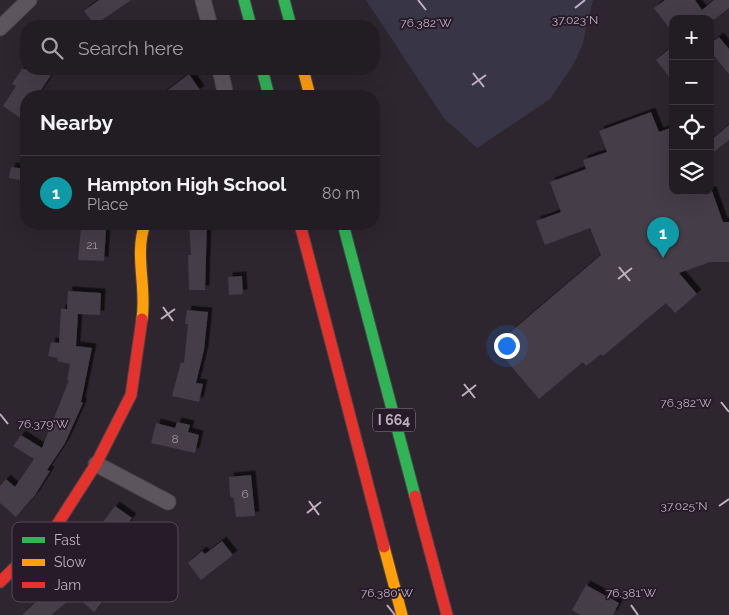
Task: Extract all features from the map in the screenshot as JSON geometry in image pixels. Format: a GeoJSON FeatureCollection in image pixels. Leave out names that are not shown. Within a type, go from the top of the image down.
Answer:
{"type":"FeatureCollection","features":[{"type":"Feature","properties":{"kind":"main road"},"geometry":{"type":"LineString","coordinates":[[244,0],[249,20]]}},
{"type":"Feature","properties":{"kind":"main road"},"geometry":{"type":"LineString","coordinates":[[284,0],[289,20]]}},
{"type":"Feature","properties":{"kind":"main road"},"geometry":{"type":"LineString","coordinates":[[263,75],[267,90]]}},
{"type":"Feature","properties":{"kind":"main road"},"geometry":{"type":"LineString","coordinates":[[305,75],[308,90]]}},
{"type":"Feature","properties":{"kind":"main road"},"geometry":{"type":"LineString","coordinates":[[59,522],[96,464],[131,395],[145,302],[140,238],[143,230]]}},
{"type":"Feature","properties":{"kind":"main road","name":"I 664"},"geometry":{"type":"LineString","coordinates":[[302,230],[402,615]]}},
{"type":"Feature","properties":{"kind":"main road","name":"I 664"},"geometry":{"type":"LineString","coordinates":[[346,230],[447,615]]}},
{"type":"Feature","properties":{"kind":"main road"},"geometry":{"type":"LineString","coordinates":[[0,582],[12,572]]}},
{"type":"Feature","properties":{"kind":"street"},"geometry":{"type":"LineString","coordinates":[[0,28],[29,0]]}},
{"type":"Feature","properties":{"kind":"street"},"geometry":{"type":"LineString","coordinates":[[204,0],[209,20]]}},
{"type":"Feature","properties":{"kind":"street"},"geometry":{"type":"LineString","coordinates":[[221,75],[225,90]]}},
{"type":"Feature","properties":{"kind":"street"},"geometry":{"type":"LineString","coordinates":[[96,464],[168,502]]}},
{"type":"Feature","properties":{"kind":"shaded area"},"geometry":{"type":"Polygon","coordinates":[[[366,0],[593,0],[582,46],[573,65],[550,99],[477,148],[444,118],[366,0]]]}},
{"type":"Feature","properties":{"kind":"building"},"geometry":{"type":"Polygon","coordinates":[[[99,0],[131,0],[102,20],[91,20],[84,11],[99,0]]]}},
{"type":"Feature","properties":{"kind":"building"},"geometry":{"type":"Polygon","coordinates":[[[665,0],[695,0],[702,10],[714,0],[729,0],[729,8],[715,19],[714,15],[669,15],[669,28],[654,8],[665,0]]]}},
{"type":"Feature","properties":{"kind":"building"},"geometry":{"type":"Polygon","coordinates":[[[719,37],[729,49],[729,74],[714,56],[714,41],[719,37]]]}},
{"type":"Feature","properties":{"kind":"building"},"geometry":{"type":"Polygon","coordinates":[[[669,49],[669,77],[656,60],[669,49]]]}},
{"type":"Feature","properties":{"kind":"building"},"geometry":{"type":"Polygon","coordinates":[[[20,72],[20,75],[51,75],[41,90],[20,90],[20,118],[3,106],[16,86],[12,84],[20,72]]]}},
{"type":"Feature","properties":{"kind":"building"},"geometry":{"type":"Polygon","coordinates":[[[190,75],[200,90],[168,90],[190,75]]]}},
{"type":"Feature","properties":{"kind":"building"},"geometry":{"type":"Polygon","coordinates":[[[651,112],[659,132],[669,128],[669,195],[713,195],[723,222],[729,222],[729,262],[710,262],[679,273],[697,294],[675,313],[666,303],[603,356],[601,354],[586,366],[583,362],[539,399],[494,346],[601,255],[590,228],[545,245],[536,221],[561,212],[550,182],[586,169],[583,160],[607,152],[599,131],[651,112]]]}},
{"type":"Feature","properties":{"kind":"building"},"geometry":{"type":"Polygon","coordinates":[[[729,125],[729,140],[714,152],[714,138],[729,125]]]}},
{"type":"Feature","properties":{"kind":"building"},"geometry":{"type":"Polygon","coordinates":[[[11,167],[20,168],[20,180],[9,178],[11,167]]]}},
{"type":"Feature","properties":{"kind":"building"},"geometry":{"type":"Polygon","coordinates":[[[81,230],[106,230],[104,261],[78,260],[81,230]]]}},
{"type":"Feature","properties":{"kind":"building"},"geometry":{"type":"Polygon","coordinates":[[[189,230],[207,230],[205,290],[189,290],[188,255],[191,255],[189,230]]]}},
{"type":"Feature","properties":{"kind":"building"},"geometry":{"type":"Polygon","coordinates":[[[242,276],[243,294],[229,295],[228,277],[242,276]]]}},
{"type":"Feature","properties":{"kind":"building"},"geometry":{"type":"Polygon","coordinates":[[[68,291],[101,293],[100,315],[78,314],[76,346],[92,348],[81,402],[83,403],[65,443],[47,470],[50,471],[35,495],[16,517],[0,503],[0,486],[6,479],[15,487],[34,459],[13,446],[21,435],[42,448],[69,380],[67,380],[70,364],[57,361],[58,358],[48,356],[51,342],[59,343],[61,309],[67,309],[68,291]]]}},
{"type":"Feature","properties":{"kind":"building"},"geometry":{"type":"Polygon","coordinates":[[[187,310],[208,312],[204,350],[196,383],[203,384],[199,402],[172,396],[181,362],[184,363],[188,324],[185,324],[187,310]]]}},
{"type":"Feature","properties":{"kind":"building"},"geometry":{"type":"Polygon","coordinates":[[[177,422],[190,425],[188,432],[199,435],[195,453],[151,443],[156,423],[175,428],[177,422]]]}},
{"type":"Feature","properties":{"kind":"building"},"geometry":{"type":"Polygon","coordinates":[[[251,475],[255,516],[236,517],[234,499],[230,496],[229,477],[251,475]]]}},
{"type":"Feature","properties":{"kind":"building"},"geometry":{"type":"Polygon","coordinates":[[[115,506],[132,518],[129,522],[103,522],[115,506]]]}},
{"type":"Feature","properties":{"kind":"building"},"geometry":{"type":"Polygon","coordinates":[[[222,541],[233,555],[201,580],[188,563],[202,551],[205,554],[222,541]]]}},
{"type":"Feature","properties":{"kind":"building"},"geometry":{"type":"Polygon","coordinates":[[[586,585],[619,603],[613,615],[580,615],[572,610],[586,585]]]}},
{"type":"Feature","properties":{"kind":"building"},"geometry":{"type":"Polygon","coordinates":[[[36,602],[67,602],[51,615],[22,615],[36,602]]]}},
{"type":"Feature","properties":{"kind":"building"},"geometry":{"type":"Polygon","coordinates":[[[85,602],[102,602],[94,612],[85,602]]]}},
{"type":"Feature","properties":{"kind":"traffic: fast"},"geometry":{"type":"LineString","coordinates":[[244,0],[249,20]]}},
{"type":"Feature","properties":{"kind":"traffic: fast"},"geometry":{"type":"LineString","coordinates":[[284,0],[289,20]]}},
{"type":"Feature","properties":{"kind":"traffic: fast"},"geometry":{"type":"LineString","coordinates":[[264,75],[267,90]]}},
{"type":"Feature","properties":{"kind":"traffic: fast"},"geometry":{"type":"LineString","coordinates":[[345,230],[415,496]]}},
{"type":"Feature","properties":{"kind":"traffic: slow"},"geometry":{"type":"LineString","coordinates":[[305,75],[308,90]]}},
{"type":"Feature","properties":{"kind":"traffic: slow"},"geometry":{"type":"LineString","coordinates":[[142,319],[141,247],[143,230]]}},
{"type":"Feature","properties":{"kind":"traffic: slow"},"geometry":{"type":"LineString","coordinates":[[384,547],[402,615]]}},
{"type":"Feature","properties":{"kind":"traffic: jam"},"geometry":{"type":"LineString","coordinates":[[302,230],[384,547]]}},
{"type":"Feature","properties":{"kind":"traffic: jam"},"geometry":{"type":"LineString","coordinates":[[59,522],[96,464],[131,395],[142,319]]}},
{"type":"Feature","properties":{"kind":"traffic: jam"},"geometry":{"type":"LineString","coordinates":[[415,496],[447,615]]}},
{"type":"Feature","properties":{"kind":"traffic: jam"},"geometry":{"type":"LineString","coordinates":[[0,582],[12,570]]}},
{"type":"Feature","properties":{"kind":"place","name":"Hampton High School"},"geometry":{"type":"Point","coordinates":[663,258]}}]}
